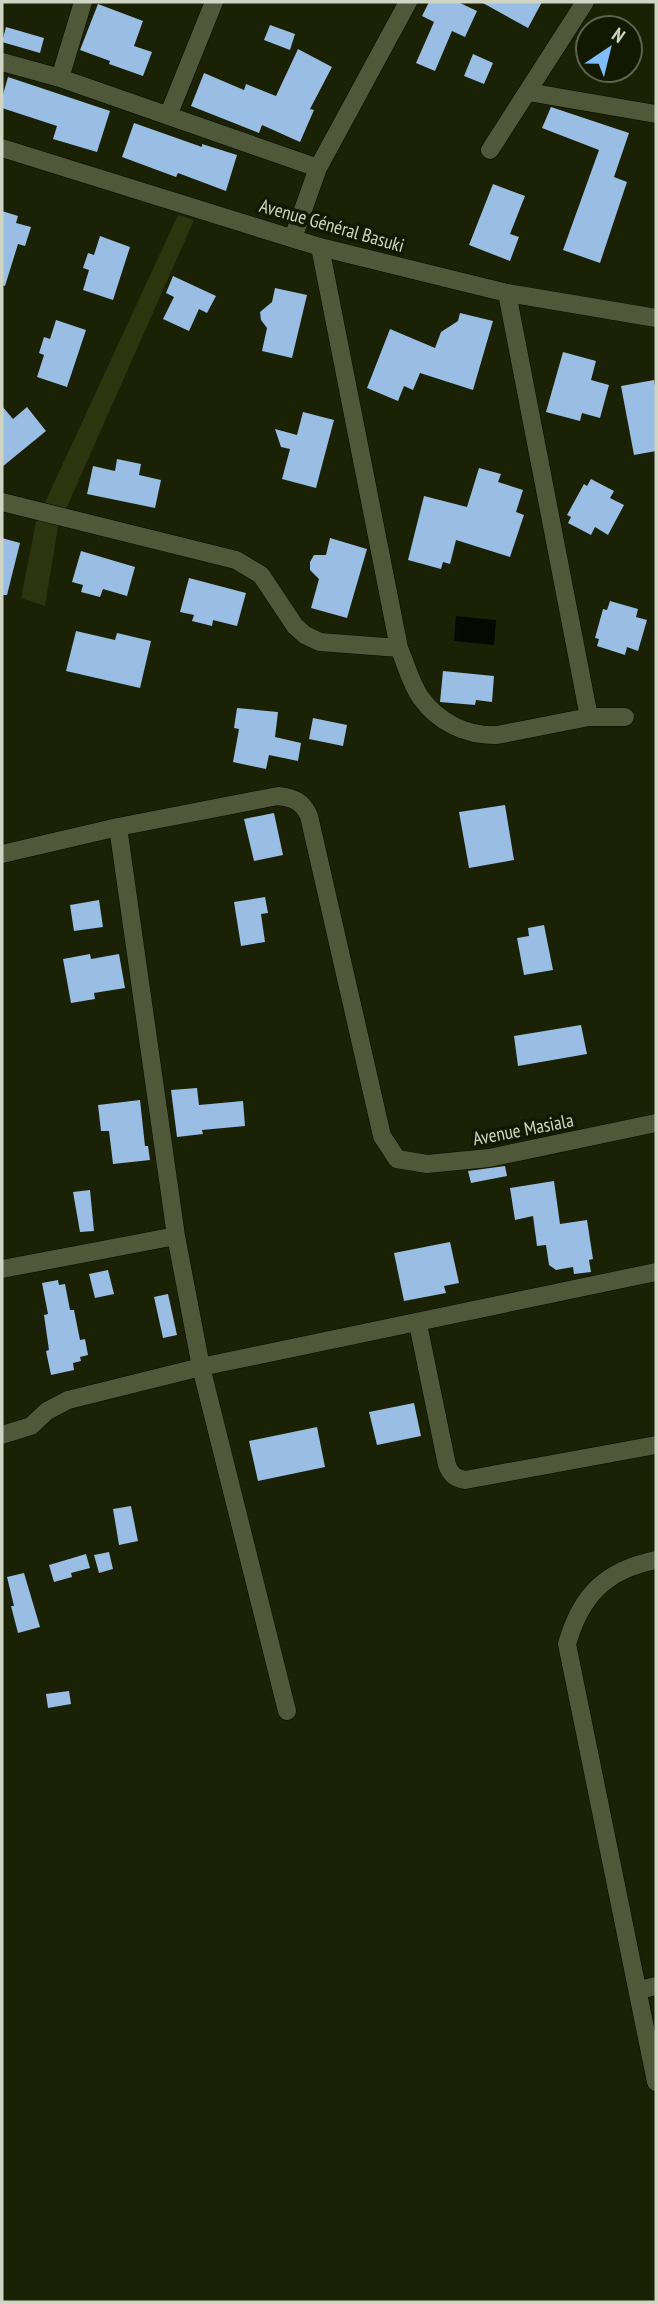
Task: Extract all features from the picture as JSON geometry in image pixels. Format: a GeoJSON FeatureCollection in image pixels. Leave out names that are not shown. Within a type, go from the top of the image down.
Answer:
{"type":"FeatureCollection","features":[{"type":"Feature","properties":{"kind":"street"},"geometry":{"type":"LineString","coordinates":[[60,78],[83,2]]}},
{"type":"Feature","properties":{"kind":"street"},"geometry":{"type":"LineString","coordinates":[[168,116],[214,2]]}},
{"type":"Feature","properties":{"kind":"street"},"geometry":{"type":"LineString","coordinates":[[293,238],[318,168],[408,2]]}},
{"type":"Feature","properties":{"kind":"street"},"geometry":{"type":"LineString","coordinates":[[490,150],[585,2]]}},
{"type":"Feature","properties":{"kind":"street"},"geometry":{"type":"LineString","coordinates":[[2,62],[60,78],[318,168]]}},
{"type":"Feature","properties":{"kind":"street"},"geometry":{"type":"LineString","coordinates":[[528,92],[656,114]]}},
{"type":"Feature","properties":{"kind":"street","name":"Avenue Général Basuki"},"geometry":{"type":"LineString","coordinates":[[2,148],[320,247],[507,293],[656,318]]}},
{"type":"Feature","properties":{"kind":"street"},"geometry":{"type":"LineString","coordinates":[[320,247],[399,648],[421,697],[433,712],[462,731],[472,734],[497,735],[589,717],[625,717]]}},
{"type":"Feature","properties":{"kind":"street"},"geometry":{"type":"LineString","coordinates":[[507,293],[589,717]]}},
{"type":"Feature","properties":{"kind":"street"},"geometry":{"type":"LineString","coordinates":[[2,502],[236,560],[261,575],[295,626],[306,635],[320,642],[399,648]]}},
{"type":"Feature","properties":{"kind":"street","name":"Avenue Masiala"},"geometry":{"type":"LineString","coordinates":[[118,827],[278,796],[293,798],[303,805],[309,816],[382,1136],[397,1158],[426,1164],[489,1158],[656,1123]]}},
{"type":"Feature","properties":{"kind":"street"},"geometry":{"type":"LineString","coordinates":[[2,854],[118,827],[176,1236],[201,1367],[287,1711]]}},
{"type":"Feature","properties":{"kind":"street"},"geometry":{"type":"LineString","coordinates":[[2,1269],[176,1236]]}},
{"type":"Feature","properties":{"kind":"street"},"geometry":{"type":"LineString","coordinates":[[2,1435],[30,1426],[47,1411],[68,1401],[201,1367],[418,1324],[656,1272]]}},
{"type":"Feature","properties":{"kind":"street"},"geometry":{"type":"LineString","coordinates":[[418,1324],[447,1465],[450,1474],[457,1479],[466,1480],[656,1445]]}},
{"type":"Feature","properties":{"kind":"street"},"geometry":{"type":"LineString","coordinates":[[656,1560],[633,1565],[607,1579],[585,1601],[574,1620],[568,1644],[648,1988],[656,2082]]}},
{"type":"Feature","properties":{"kind":"green space"},"geometry":{"type":"Polygon","coordinates":[[[178,215],[194,220],[58,527],[45,606],[21,598],[36,522],[178,215]]]}},
{"type":"Feature","properties":{"kind":"shaded area"},"geometry":{"type":"Polygon","coordinates":[[[456,616],[496,620],[494,645],[454,641],[456,616]]]}},
{"type":"Feature","properties":{"kind":"building"},"geometry":{"type":"Polygon","coordinates":[[[429,2],[458,2],[477,11],[465,37],[452,31],[435,71],[416,63],[434,22],[422,16],[429,2]]]}},
{"type":"Feature","properties":{"kind":"building"},"geometry":{"type":"Polygon","coordinates":[[[481,2],[542,2],[528,28],[481,2]]]}},
{"type":"Feature","properties":{"kind":"building"},"geometry":{"type":"Polygon","coordinates":[[[98,4],[143,21],[134,46],[152,52],[143,76],[80,50],[98,4]]]}},
{"type":"Feature","properties":{"kind":"building"},"geometry":{"type":"Polygon","coordinates":[[[270,25],[295,34],[290,50],[264,40],[270,25]]]}},
{"type":"Feature","properties":{"kind":"building"},"geometry":{"type":"Polygon","coordinates":[[[6,27],[44,38],[40,53],[2,42],[6,27]]]}},
{"type":"Feature","properties":{"kind":"building"},"geometry":{"type":"Polygon","coordinates":[[[298,49],[332,67],[310,109],[314,110],[300,142],[262,125],[259,133],[191,106],[204,73],[244,90],[246,84],[276,96],[298,49]]]}},
{"type":"Feature","properties":{"kind":"building"},"geometry":{"type":"Polygon","coordinates":[[[473,54],[493,63],[484,84],[464,76],[473,54]]]}},
{"type":"Feature","properties":{"kind":"building"},"geometry":{"type":"Polygon","coordinates":[[[8,77],[110,111],[97,152],[53,139],[57,126],[2,108],[8,77]]]}},
{"type":"Feature","properties":{"kind":"building"},"geometry":{"type":"Polygon","coordinates":[[[551,107],[629,133],[614,177],[627,182],[600,263],[563,250],[599,150],[542,128],[551,107]]]}},
{"type":"Feature","properties":{"kind":"building"},"geometry":{"type":"Polygon","coordinates":[[[134,123],[202,147],[202,144],[237,155],[226,191],[178,173],[176,177],[122,157],[134,123]]]}},
{"type":"Feature","properties":{"kind":"building"},"geometry":{"type":"Polygon","coordinates":[[[493,184],[525,196],[510,234],[519,237],[510,261],[469,245],[493,184]]]}},
{"type":"Feature","properties":{"kind":"building"},"geometry":{"type":"Polygon","coordinates":[[[2,211],[18,216],[16,223],[31,227],[25,246],[18,244],[5,286],[2,285],[2,211]]]}},
{"type":"Feature","properties":{"kind":"building"},"geometry":{"type":"Polygon","coordinates":[[[100,236],[130,247],[113,300],[83,290],[89,270],[83,268],[88,253],[94,255],[100,236]]]}},
{"type":"Feature","properties":{"kind":"building"},"geometry":{"type":"Polygon","coordinates":[[[173,276],[216,296],[207,313],[199,309],[189,331],[163,319],[174,297],[166,293],[173,276]]]}},
{"type":"Feature","properties":{"kind":"building"},"geometry":{"type":"Polygon","coordinates":[[[275,288],[307,295],[292,358],[262,351],[267,328],[261,320],[260,312],[272,302],[275,288]]]}},
{"type":"Feature","properties":{"kind":"building"},"geometry":{"type":"Polygon","coordinates":[[[460,313],[493,321],[473,390],[420,373],[413,390],[404,386],[398,401],[367,388],[390,329],[435,348],[441,332],[458,321],[460,313]]]}},
{"type":"Feature","properties":{"kind":"building"},"geometry":{"type":"Polygon","coordinates":[[[56,320],[86,330],[67,387],[37,377],[44,355],[39,353],[44,337],[50,339],[56,320]]]}},
{"type":"Feature","properties":{"kind":"building"},"geometry":{"type":"Polygon","coordinates":[[[563,352],[596,361],[591,380],[609,385],[600,418],[582,413],[580,421],[546,412],[563,352]]]}},
{"type":"Feature","properties":{"kind":"building"},"geometry":{"type":"Polygon","coordinates":[[[654,380],[656,451],[634,455],[621,386],[654,380]]]}},
{"type":"Feature","properties":{"kind":"building"},"geometry":{"type":"Polygon","coordinates":[[[2,406],[13,419],[27,407],[46,431],[2,467],[2,406]]]}},
{"type":"Feature","properties":{"kind":"building"},"geometry":{"type":"Polygon","coordinates":[[[303,412],[334,420],[316,488],[282,479],[290,449],[281,447],[275,429],[297,435],[303,412]]]}},
{"type":"Feature","properties":{"kind":"building"},"geometry":{"type":"Polygon","coordinates":[[[117,459],[141,464],[139,475],[161,480],[155,508],[87,494],[93,466],[115,471],[117,459]]]}},
{"type":"Feature","properties":{"kind":"building"},"geometry":{"type":"Polygon","coordinates":[[[479,468],[501,474],[498,482],[523,490],[516,512],[524,515],[510,557],[456,540],[450,564],[443,562],[441,569],[408,560],[424,496],[467,507],[479,468]]]}},
{"type":"Feature","properties":{"kind":"building"},"geometry":{"type":"Polygon","coordinates":[[[591,479],[614,491],[610,498],[624,505],[608,535],[595,527],[591,535],[568,523],[571,517],[567,515],[584,484],[587,486],[591,479]]]}},
{"type":"Feature","properties":{"kind":"building"},"geometry":{"type":"Polygon","coordinates":[[[2,538],[20,543],[7,595],[2,595],[2,538]]]}},
{"type":"Feature","properties":{"kind":"building"},"geometry":{"type":"Polygon","coordinates":[[[330,538],[367,549],[347,618],[311,608],[319,579],[310,570],[310,562],[314,555],[326,555],[330,538]]]}},
{"type":"Feature","properties":{"kind":"building"},"geometry":{"type":"Polygon","coordinates":[[[81,551],[135,567],[127,596],[103,589],[100,597],[81,592],[83,585],[72,582],[81,551]]]}},
{"type":"Feature","properties":{"kind":"building"},"geometry":{"type":"Polygon","coordinates":[[[189,578],[246,593],[237,626],[213,620],[212,626],[192,621],[194,615],[180,612],[189,578]]]}},
{"type":"Feature","properties":{"kind":"building"},"geometry":{"type":"Polygon","coordinates":[[[610,601],[638,609],[636,617],[647,620],[638,651],[627,647],[625,655],[597,646],[599,639],[595,638],[603,609],[607,610],[610,601]]]}},
{"type":"Feature","properties":{"kind":"building"},"geometry":{"type":"Polygon","coordinates":[[[76,631],[115,640],[117,633],[151,641],[140,688],[66,671],[76,631]]]}},
{"type":"Feature","properties":{"kind":"building"},"geometry":{"type":"Polygon","coordinates":[[[443,671],[494,676],[492,702],[476,700],[475,705],[440,702],[443,671]]]}},
{"type":"Feature","properties":{"kind":"building"},"geometry":{"type":"Polygon","coordinates":[[[237,708],[278,712],[275,737],[301,743],[298,761],[269,755],[266,769],[233,762],[239,729],[234,728],[237,708]]]}},
{"type":"Feature","properties":{"kind":"building"},"geometry":{"type":"Polygon","coordinates":[[[313,718],[347,725],[343,746],[309,739],[313,718]]]}},
{"type":"Feature","properties":{"kind":"building"},"geometry":{"type":"Polygon","coordinates":[[[505,805],[514,860],[469,868],[459,812],[505,805]]]}},
{"type":"Feature","properties":{"kind":"building"},"geometry":{"type":"Polygon","coordinates":[[[274,813],[283,855],[254,861],[244,819],[274,813]]]}},
{"type":"Feature","properties":{"kind":"building"},"geometry":{"type":"Polygon","coordinates":[[[265,897],[268,913],[261,914],[265,942],[241,946],[234,902],[265,897]]]}},
{"type":"Feature","properties":{"kind":"building"},"geometry":{"type":"Polygon","coordinates":[[[99,900],[103,927],[74,931],[70,905],[99,900]]]}},
{"type":"Feature","properties":{"kind":"building"},"geometry":{"type":"Polygon","coordinates":[[[544,925],[553,970],[524,975],[517,938],[529,936],[528,928],[544,925]]]}},
{"type":"Feature","properties":{"kind":"building"},"geometry":{"type":"Polygon","coordinates":[[[90,954],[91,959],[119,954],[125,988],[94,993],[95,999],[71,1003],[63,959],[90,954]]]}},
{"type":"Feature","properties":{"kind":"building"},"geometry":{"type":"Polygon","coordinates":[[[581,1025],[587,1054],[518,1066],[514,1036],[581,1025]]]}},
{"type":"Feature","properties":{"kind":"building"},"geometry":{"type":"Polygon","coordinates":[[[197,1088],[199,1105],[243,1101],[245,1126],[202,1130],[203,1134],[177,1137],[171,1090],[197,1088]]]}},
{"type":"Feature","properties":{"kind":"building"},"geometry":{"type":"Polygon","coordinates":[[[140,1100],[145,1146],[148,1146],[150,1160],[113,1164],[109,1131],[101,1131],[98,1105],[140,1100]]]}},
{"type":"Feature","properties":{"kind":"building"},"geometry":{"type":"Polygon","coordinates":[[[505,1166],[507,1176],[471,1183],[468,1171],[505,1166]]]}},
{"type":"Feature","properties":{"kind":"building"},"geometry":{"type":"Polygon","coordinates":[[[554,1181],[560,1224],[587,1220],[593,1259],[589,1260],[591,1272],[574,1274],[573,1267],[556,1270],[549,1265],[546,1245],[537,1246],[533,1216],[515,1220],[510,1188],[554,1181]]]}},
{"type":"Feature","properties":{"kind":"building"},"geometry":{"type":"Polygon","coordinates":[[[90,1190],[94,1231],[80,1232],[73,1192],[90,1190]]]}},
{"type":"Feature","properties":{"kind":"building"},"geometry":{"type":"Polygon","coordinates":[[[450,1242],[459,1283],[444,1286],[446,1293],[404,1301],[394,1253],[450,1242]]]}},
{"type":"Feature","properties":{"kind":"building"},"geometry":{"type":"Polygon","coordinates":[[[108,1270],[114,1294],[95,1298],[89,1274],[108,1270]]]}},
{"type":"Feature","properties":{"kind":"building"},"geometry":{"type":"Polygon","coordinates":[[[58,1280],[59,1285],[65,1284],[70,1310],[74,1310],[80,1340],[85,1339],[88,1355],[73,1363],[74,1370],[51,1375],[46,1351],[49,1350],[44,1315],[48,1314],[42,1283],[58,1280]]]}},
{"type":"Feature","properties":{"kind":"building"},"geometry":{"type":"Polygon","coordinates":[[[168,1294],[177,1335],[163,1338],[154,1297],[168,1294]]]}},
{"type":"Feature","properties":{"kind":"building"},"geometry":{"type":"Polygon","coordinates":[[[414,1403],[421,1436],[377,1445],[369,1412],[414,1403]]]}},
{"type":"Feature","properties":{"kind":"building"},"geometry":{"type":"Polygon","coordinates":[[[317,1427],[325,1467],[258,1481],[249,1441],[317,1427]]]}},
{"type":"Feature","properties":{"kind":"building"},"geometry":{"type":"Polygon","coordinates":[[[131,1506],[138,1541],[119,1545],[113,1509],[131,1506]]]}},
{"type":"Feature","properties":{"kind":"building"},"geometry":{"type":"Polygon","coordinates":[[[109,1552],[113,1569],[99,1573],[94,1555],[109,1552]]]}},
{"type":"Feature","properties":{"kind":"building"},"geometry":{"type":"Polygon","coordinates":[[[86,1554],[90,1568],[71,1573],[72,1577],[54,1582],[49,1565],[86,1554]]]}},
{"type":"Feature","properties":{"kind":"building"},"geometry":{"type":"Polygon","coordinates":[[[24,1573],[40,1627],[18,1633],[7,1577],[24,1573]]]}},
{"type":"Feature","properties":{"kind":"building"},"geometry":{"type":"Polygon","coordinates":[[[69,1691],[71,1704],[48,1708],[46,1694],[69,1691]]]}}]}
